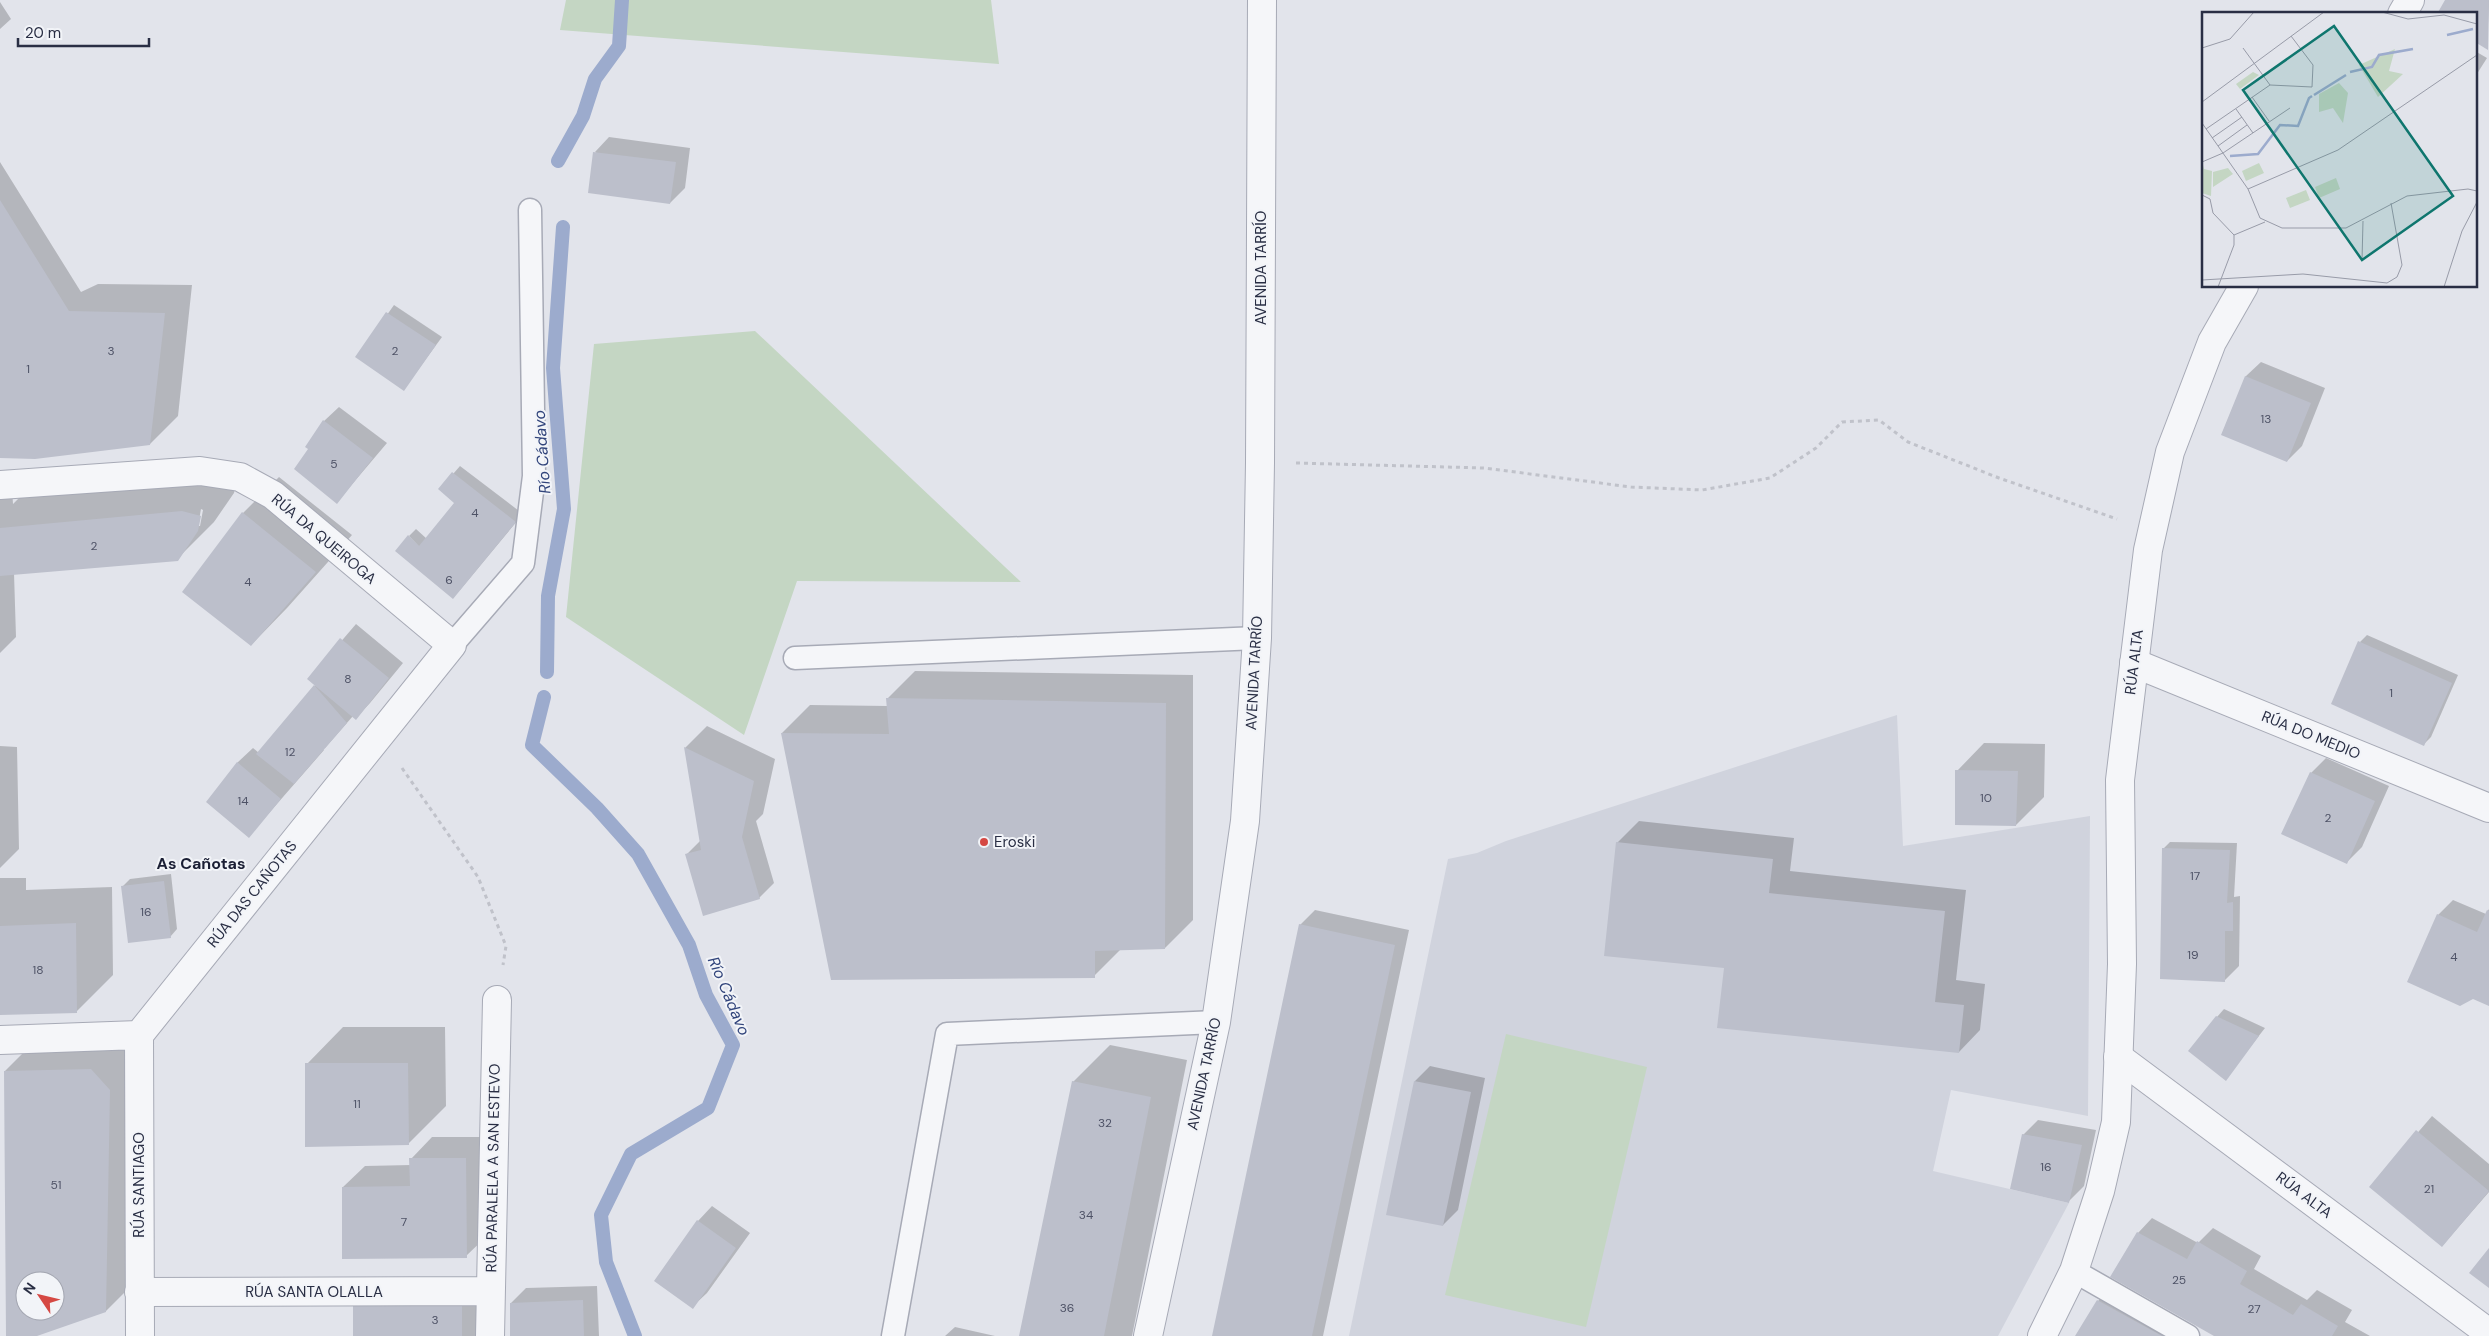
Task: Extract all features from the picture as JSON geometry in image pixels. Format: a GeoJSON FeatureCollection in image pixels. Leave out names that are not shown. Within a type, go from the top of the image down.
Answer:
{"type":"FeatureCollection","features":[{"type":"Feature","properties":{"kind":"street","name":"AVENIDA TARRÍO"},"geometry":{"type":"LineString","coordinates":[[1148,1336],[1216,1022],[1245,821],[1257,638],[1260,462],[1262,0]]}},
{"type":"Feature","properties":{"kind":"street"},"geometry":{"type":"LineString","coordinates":[[2403,12],[2410,0]]}},
{"type":"Feature","properties":{"kind":"street","name":"RÚA ALTA"},"geometry":{"type":"LineString","coordinates":[[2042,1336],[2074,1271],[2100,1191],[2116,1122],[2122,964],[2120,780],[2152,531],[2170,452],[2212,342],[2243,288]]}},
{"type":"Feature","properties":{"kind":"street","name":"RÚA DA QUEIROGA"},"geometry":{"type":"LineString","coordinates":[[0,485],[200,471],[240,477],[274,495],[452,645]]}},
{"type":"Feature","properties":{"kind":"street","name":"RÚA DAS CAÑOTAS"},"geometry":{"type":"LineString","coordinates":[[139,1035],[452,645]]}},
{"type":"Feature","properties":{"kind":"street","name":"RÚA DO MEDIO"},"geometry":{"type":"LineString","coordinates":[[2134,663],[2489,808]]}},
{"type":"Feature","properties":{"kind":"street","name":"RÚA PARALELA A SAN ESTEVO"},"geometry":{"type":"LineString","coordinates":[[490,1336],[497,1000]]}},
{"type":"Feature","properties":{"kind":"street"},"geometry":{"type":"LineString","coordinates":[[0,1040],[139,1035]]}},
{"type":"Feature","properties":{"kind":"street","name":"RÚA SANTIAGO"},"geometry":{"type":"LineString","coordinates":[[139,1035],[140,1336]]}},
{"type":"Feature","properties":{"kind":"street","name":"RÚA ALTA"},"geometry":{"type":"LineString","coordinates":[[2118,1057],[2489,1333]]}},
{"type":"Feature","properties":{"kind":"street","name":"RÚA SANTA OLALLA"},"geometry":{"type":"LineString","coordinates":[[139,1292],[490,1291]]}},
{"type":"Feature","properties":{"kind":"lane"},"geometry":{"type":"LineString","coordinates":[[452,645],[523,563],[534,476],[530,210]]}},
{"type":"Feature","properties":{"kind":"lane"},"geometry":{"type":"LineString","coordinates":[[795,658],[1257,638]]}},
{"type":"Feature","properties":{"kind":"lane"},"geometry":{"type":"LineString","coordinates":[[892,1336],[947,1034],[1216,1022]]}},
{"type":"Feature","properties":{"kind":"lane"},"geometry":{"type":"LineString","coordinates":[[2074,1271],[2188,1336]]}},
{"type":"Feature","properties":{"kind":"path"},"geometry":{"type":"LineString","coordinates":[[1260,462],[1484,468],[1631,487],[1702,490],[1770,478],[1816,448],[1842,422],[1879,420],[1908,442],[2058,499],[2152,531]]}},
{"type":"Feature","properties":{"kind":"path"},"geometry":{"type":"LineString","coordinates":[[385,729],[398,762],[478,877],[506,946],[497,1000]]}},
{"type":"Feature","properties":{"kind":"shaded area"},"geometry":{"type":"Polygon","coordinates":[[[1897,715],[1903,846],[2090,816],[2088,1116],[1951,1090],[1933,1171],[2069,1203],[1998,1336],[1349,1336],[1448,859],[1477,853],[1506,841],[1897,715]]]}},
{"type":"Feature","properties":{"kind":"green space"},"geometry":{"type":"Polygon","coordinates":[[[566,0],[991,0],[999,64],[560,30],[566,0]]]}},
{"type":"Feature","properties":{"kind":"green space"},"geometry":{"type":"Polygon","coordinates":[[[755,331],[1021,582],[797,581],[744,735],[566,617],[594,344],[755,331]]]}},
{"type":"Feature","properties":{"kind":"green space"},"geometry":{"type":"Polygon","coordinates":[[[1506,1034],[1647,1067],[1586,1327],[1445,1295],[1506,1034]]]}},
{"type":"Feature","properties":{"kind":"building"},"geometry":{"type":"Polygon","coordinates":[[[2445,0],[2489,0],[2488,50],[2476,43],[2476,12],[2438,12],[2445,0]]]}},
{"type":"Feature","properties":{"kind":"building"},"geometry":{"type":"Polygon","coordinates":[[[593,152],[676,162],[670,204],[588,193],[593,152]]]}},
{"type":"Feature","properties":{"kind":"building"},"geometry":{"type":"Polygon","coordinates":[[[0,200],[69,311],[165,313],[150,445],[35,459],[0,458],[0,200]]]}},
{"type":"Feature","properties":{"kind":"building"},"geometry":{"type":"Polygon","coordinates":[[[386,312],[436,345],[404,391],[355,357],[386,312]]]}},
{"type":"Feature","properties":{"kind":"building"},"geometry":{"type":"Polygon","coordinates":[[[2245,376],[2311,403],[2287,462],[2221,435],[2245,376]]]}},
{"type":"Feature","properties":{"kind":"building"},"geometry":{"type":"Polygon","coordinates":[[[323,420],[373,458],[337,504],[294,469],[308,449],[305,447],[323,420]]]}},
{"type":"Feature","properties":{"kind":"building"},"geometry":{"type":"Polygon","coordinates":[[[452,472],[516,522],[453,599],[395,551],[408,535],[419,546],[454,503],[438,489],[452,472]]]}},
{"type":"Feature","properties":{"kind":"building"},"geometry":{"type":"Polygon","coordinates":[[[182,511],[201,516],[198,531],[178,561],[0,576],[0,528],[182,511]]]}},
{"type":"Feature","properties":{"kind":"building"},"geometry":{"type":"Polygon","coordinates":[[[242,512],[316,572],[251,646],[182,592],[242,512]]]}},
{"type":"Feature","properties":{"kind":"building"},"geometry":{"type":"Polygon","coordinates":[[[340,638],[389,678],[356,720],[307,679],[340,638]]]}},
{"type":"Feature","properties":{"kind":"building"},"geometry":{"type":"Polygon","coordinates":[[[2358,641],[2452,683],[2424,746],[2331,704],[2358,641]]]}},
{"type":"Feature","properties":{"kind":"building"},"geometry":{"type":"Polygon","coordinates":[[[314,685],[347,723],[294,784],[256,754],[314,685]]]}},
{"type":"Feature","properties":{"kind":"building","name":"Eroski"},"geometry":{"type":"Polygon","coordinates":[[[886,698],[1166,703],[1165,949],[1095,951],[1095,978],[831,980],[781,733],[889,734],[886,698]]]}},
{"type":"Feature","properties":{"kind":"building"},"geometry":{"type":"Polygon","coordinates":[[[684,747],[754,781],[742,837],[760,899],[703,916],[685,854],[701,850],[684,747]]]}},
{"type":"Feature","properties":{"kind":"building"},"geometry":{"type":"Polygon","coordinates":[[[237,762],[281,799],[249,838],[206,802],[237,762]]]}},
{"type":"Feature","properties":{"kind":"building"},"geometry":{"type":"Polygon","coordinates":[[[1955,770],[2018,771],[2016,826],[1955,825],[1955,770]]]}},
{"type":"Feature","properties":{"kind":"building"},"geometry":{"type":"Polygon","coordinates":[[[2310,772],[2375,801],[2347,864],[2281,834],[2310,772]]]}},
{"type":"Feature","properties":{"kind":"building"},"geometry":{"type":"Polygon","coordinates":[[[1616,842],[1773,859],[1769,893],[1945,911],[1935,1002],[1964,1005],[1959,1053],[1717,1028],[1724,968],[1604,956],[1616,842]]]}},
{"type":"Feature","properties":{"kind":"building"},"geometry":{"type":"Polygon","coordinates":[[[2162,848],[2230,850],[2227,903],[2233,902],[2233,931],[2225,931],[2225,982],[2160,979],[2162,848]]]}},
{"type":"Feature","properties":{"kind":"building"},"geometry":{"type":"Polygon","coordinates":[[[164,881],[171,938],[128,943],[121,886],[164,881]]]}},
{"type":"Feature","properties":{"kind":"building"},"geometry":{"type":"Polygon","coordinates":[[[2487,910],[2489,911],[2489,1006],[2473,999],[2460,1006],[2407,982],[2437,914],[2477,932],[2487,910]]]}},
{"type":"Feature","properties":{"kind":"building"},"geometry":{"type":"Polygon","coordinates":[[[76,923],[77,1013],[0,1015],[0,926],[76,923]]]}},
{"type":"Feature","properties":{"kind":"building"},"geometry":{"type":"Polygon","coordinates":[[[1299,924],[1395,945],[1312,1336],[1212,1336],[1299,924]]]}},
{"type":"Feature","properties":{"kind":"building"},"geometry":{"type":"Polygon","coordinates":[[[2216,1016],[2259,1036],[2226,1081],[2188,1051],[2216,1016]]]}},
{"type":"Feature","properties":{"kind":"building"},"geometry":{"type":"Polygon","coordinates":[[[305,1063],[408,1063],[409,1145],[305,1147],[305,1063]]]}},
{"type":"Feature","properties":{"kind":"building"},"geometry":{"type":"Polygon","coordinates":[[[91,1069],[110,1090],[106,1312],[37,1336],[6,1336],[4,1071],[91,1069]]]}},
{"type":"Feature","properties":{"kind":"building"},"geometry":{"type":"Polygon","coordinates":[[[1072,1081],[1151,1097],[1104,1336],[1019,1336],[1072,1081]]]}},
{"type":"Feature","properties":{"kind":"building"},"geometry":{"type":"Polygon","coordinates":[[[1414,1081],[1471,1092],[1443,1226],[1386,1215],[1414,1081]]]}},
{"type":"Feature","properties":{"kind":"building"},"geometry":{"type":"Polygon","coordinates":[[[2416,1130],[2489,1191],[2442,1247],[2369,1187],[2416,1130]]]}},
{"type":"Feature","properties":{"kind":"building"},"geometry":{"type":"Polygon","coordinates":[[[2022,1134],[2082,1145],[2069,1203],[2010,1189],[2022,1134]]]}},
{"type":"Feature","properties":{"kind":"building"},"geometry":{"type":"Polygon","coordinates":[[[409,1158],[466,1158],[467,1258],[342,1259],[342,1187],[410,1186],[409,1158]]]}},
{"type":"Feature","properties":{"kind":"building"},"geometry":{"type":"Polygon","coordinates":[[[697,1220],[736,1248],[693,1309],[654,1281],[697,1220]]]}},
{"type":"Feature","properties":{"kind":"building"},"geometry":{"type":"Polygon","coordinates":[[[2137,1232],[2187,1259],[2197,1241],[2247,1271],[2240,1284],[2293,1315],[2301,1304],[2338,1326],[2332,1336],[2214,1336],[2110,1277],[2137,1232]]]}},
{"type":"Feature","properties":{"kind":"building"},"geometry":{"type":"Polygon","coordinates":[[[2489,1248],[2489,1288],[2469,1273],[2489,1248]]]}},
{"type":"Feature","properties":{"kind":"building"},"geometry":{"type":"Polygon","coordinates":[[[583,1300],[584,1336],[510,1336],[510,1303],[583,1300]]]}},
{"type":"Feature","properties":{"kind":"building"},"geometry":{"type":"Polygon","coordinates":[[[2097,1300],[2162,1336],[2075,1336],[2097,1300]]]}},
{"type":"Feature","properties":{"kind":"building"},"geometry":{"type":"Polygon","coordinates":[[[462,1303],[462,1336],[353,1336],[353,1306],[462,1303]]]}},
{"type":"Feature","properties":{"kind":"waterway","name":"Río Cádavo"},"geometry":{"type":"LineString","coordinates":[[558,161],[583,116],[595,79],[619,46],[622,0]]}},
{"type":"Feature","properties":{"kind":"waterway","name":"Río Cádavo"},"geometry":{"type":"LineString","coordinates":[[547,672],[548,596],[564,509],[553,368],[563,227]]}},
{"type":"Feature","properties":{"kind":"waterway","name":"Río Cádavo"},"geometry":{"type":"LineString","coordinates":[[544,697],[532,745],[597,808],[638,854],[689,945],[706,995],[733,1045],[708,1108],[631,1154],[601,1215],[606,1262],[635,1336]]}},
{"type":"Feature","properties":{"kind":"place","name":"Eroski"},"geometry":{"type":"Point","coordinates":[984,842]}},
{"type":"Feature","properties":{"kind":"district","name":"As Cañotas"},"geometry":{"type":"Point","coordinates":[201,863]}}]}
